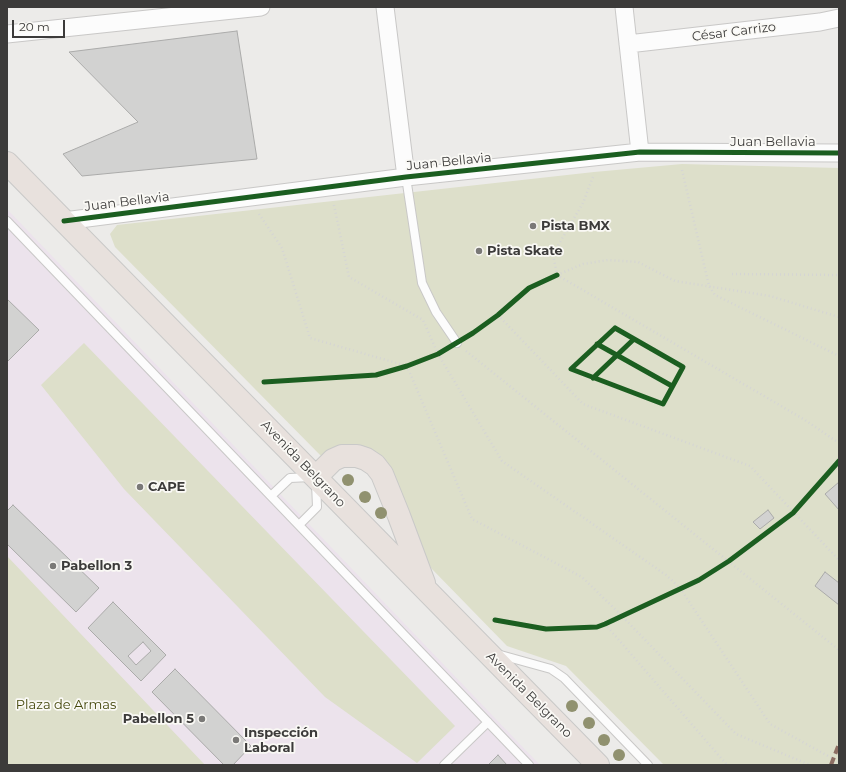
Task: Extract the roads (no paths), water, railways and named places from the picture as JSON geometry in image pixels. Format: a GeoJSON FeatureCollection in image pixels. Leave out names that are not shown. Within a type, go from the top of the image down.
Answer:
{"type":"FeatureCollection","features":[{"type":"Feature","properties":{"kind":"main road","name":"Avenida Belgrano"},"geometry":{"type":"LineString","coordinates":[[7,163],[598,765]]}},
{"type":"Feature","properties":{"kind":"main road"},"geometry":{"type":"LineString","coordinates":[[316,477],[333,460],[342,456],[357,456],[366,459],[375,465],[382,474],[427,591]]}},
{"type":"Feature","properties":{"kind":"street"},"geometry":{"type":"LineString","coordinates":[[7,34],[261,7]]}},
{"type":"Feature","properties":{"kind":"street"},"geometry":{"type":"LineString","coordinates":[[385,7],[406,177]]}},
{"type":"Feature","properties":{"kind":"street"},"geometry":{"type":"LineString","coordinates":[[624,7],[640,152]]}},
{"type":"Feature","properties":{"kind":"street","name":"César Carrizo"},"geometry":{"type":"LineString","coordinates":[[628,44],[820,22],[839,18]]}},
{"type":"Feature","properties":{"kind":"street","name":"Juan Bellavia"},"geometry":{"type":"LineString","coordinates":[[64,221],[406,177],[640,152],[839,153]]}},
{"type":"Feature","properties":{"kind":"lane"},"geometry":{"type":"LineString","coordinates":[[406,177],[422,283],[436,312],[457,343]]}},
{"type":"Feature","properties":{"kind":"lane"},"geometry":{"type":"LineString","coordinates":[[7,221],[529,765]]}},
{"type":"Feature","properties":{"kind":"lane"},"geometry":{"type":"LineString","coordinates":[[271,496],[290,478],[316,477],[317,507],[299,525]]}},
{"type":"Feature","properties":{"kind":"lane"},"geometry":{"type":"LineString","coordinates":[[486,651],[551,669],[564,678],[648,765]]}},
{"type":"Feature","properties":{"kind":"lane"},"geometry":{"type":"LineString","coordinates":[[444,765],[488,722]]}},
{"type":"Feature","properties":{"kind":"place","name":"Pista BMX"},"geometry":{"type":"Point","coordinates":[533,226]}},
{"type":"Feature","properties":{"kind":"place","name":"Pista Skate"},"geometry":{"type":"Point","coordinates":[479,251]}},
{"type":"Feature","properties":{"kind":"place","name":"CAPE"},"geometry":{"type":"Point","coordinates":[140,487]}},
{"type":"Feature","properties":{"kind":"place","name":"Pabellon 3"},"geometry":{"type":"Point","coordinates":[53,566]}},
{"type":"Feature","properties":{"kind":"place","name":"Pabellon 5"},"geometry":{"type":"Point","coordinates":[202,719]}},
{"type":"Feature","properties":{"kind":"place","name":"Inspección Laboral"},"geometry":{"type":"Point","coordinates":[236,740]}},
{"type":"Feature","properties":{"kind":"park label","name":"Plaza de Armas"},"geometry":{"type":"Point","coordinates":[66,705]}}]}
